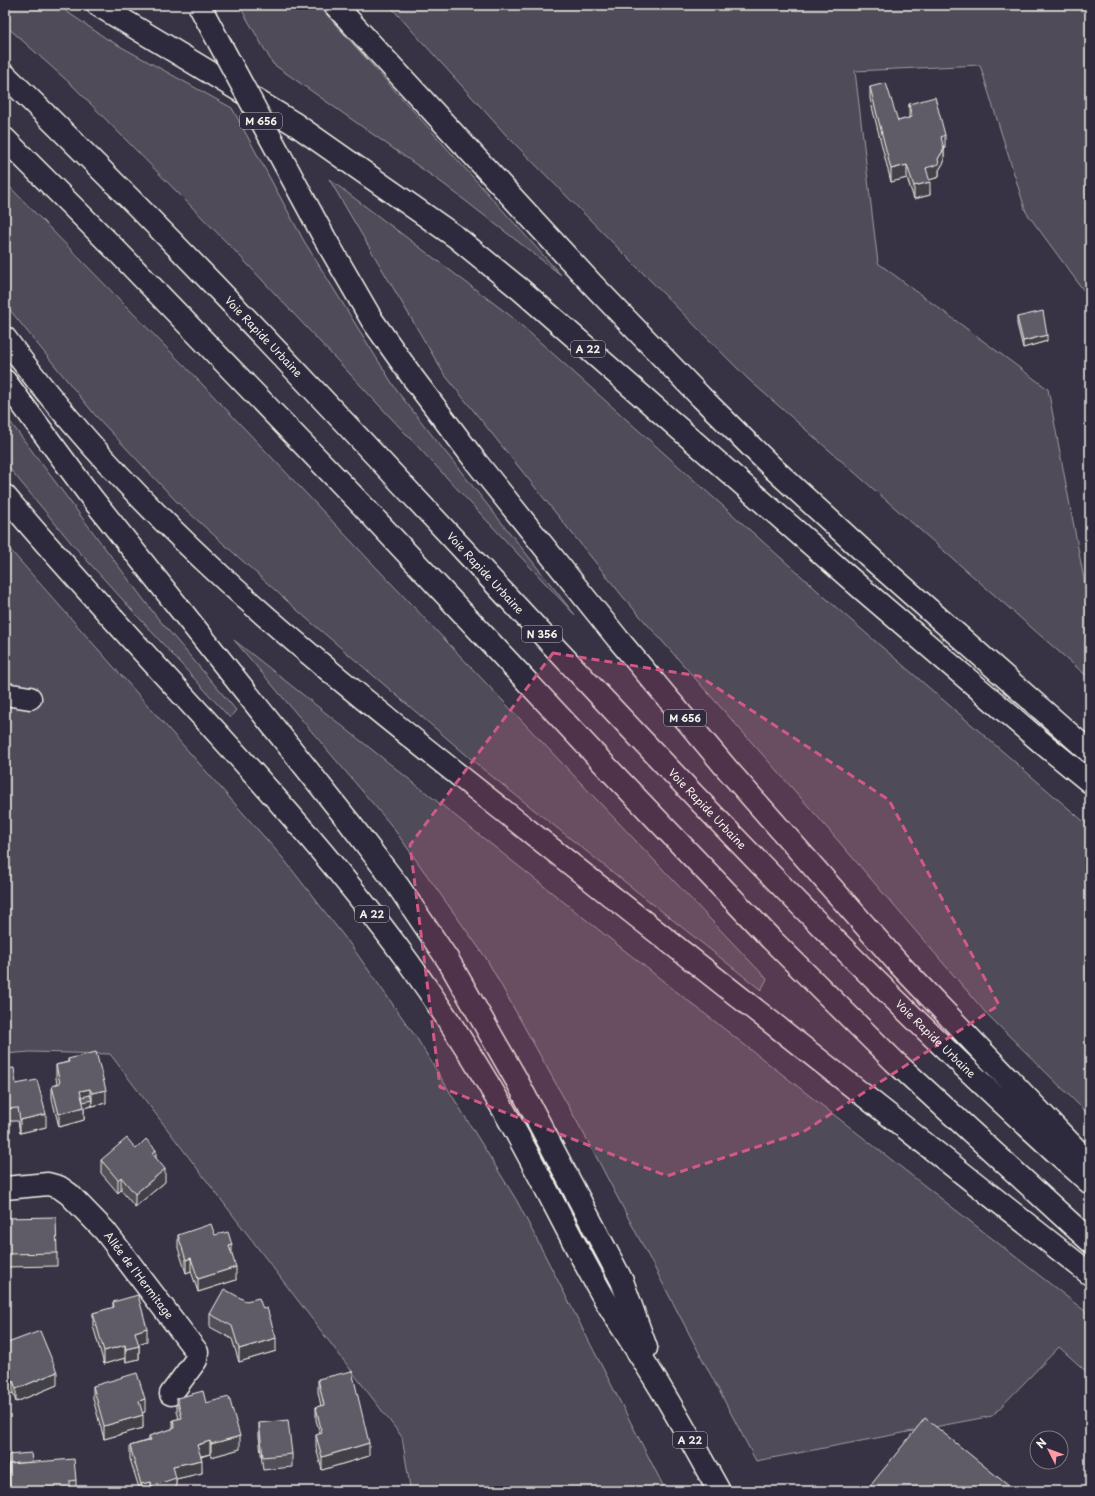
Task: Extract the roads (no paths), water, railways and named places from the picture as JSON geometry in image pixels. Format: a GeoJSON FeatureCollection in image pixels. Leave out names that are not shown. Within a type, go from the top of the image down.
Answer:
{"type":"FeatureCollection","features":[{"type":"Feature","properties":{"kind":"main road","name":"A 22"},"geometry":{"type":"LineString","coordinates":[[98,5],[295,124],[456,237],[521,290],[855,583],[1090,782]]}},
{"type":"Feature","properties":{"kind":"main road","name":"M 656"},"geometry":{"type":"LineString","coordinates":[[199,5],[324,237],[372,320],[477,464],[618,639],[728,770],[898,963],[1090,1164]]}},
{"type":"Feature","properties":{"kind":"main road"},"geometry":{"type":"LineString","coordinates":[[334,5],[584,275],[701,397],[775,470],[873,560],[1090,752]]}},
{"type":"Feature","properties":{"kind":"main road","name":"Voie Rapide Urbaine"},"geometry":{"type":"LineString","coordinates":[[5,75],[97,164],[227,299],[656,756],[820,927],[979,1082],[1090,1183]]}},
{"type":"Feature","properties":{"kind":"main road"},"geometry":{"type":"LineString","coordinates":[[5,139],[120,255],[360,503],[572,730],[771,938],[894,1061],[1090,1241]]}},
{"type":"Feature","properties":{"kind":"main road"},"geometry":{"type":"LineString","coordinates":[[5,338],[75,427],[141,500],[200,558],[276,625],[435,756],[1090,1274]]}},
{"type":"Feature","properties":{"kind":"main road"},"geometry":{"type":"LineString","coordinates":[[5,381],[125,540],[336,804],[398,886],[448,960],[516,1079],[622,1282],[661,1388]]}},
{"type":"Feature","properties":{"kind":"main road","name":"A 22"},"geometry":{"type":"LineString","coordinates":[[5,496],[70,572],[192,705],[300,827],[375,918],[410,965],[469,1053],[503,1110],[600,1292],[661,1388],[719,1491]]}},
{"type":"Feature","properties":{"kind":"main road"},"geometry":{"type":"LineString","coordinates":[[5,694],[30,698]]}},
{"type":"Feature","properties":{"kind":"main road","name":"Allée de l'Hermitage"},"geometry":{"type":"LineString","coordinates":[[5,1188],[32,1184],[48,1184],[58,1187],[79,1205],[105,1231],[197,1352],[196,1360],[171,1394]]}}]}
